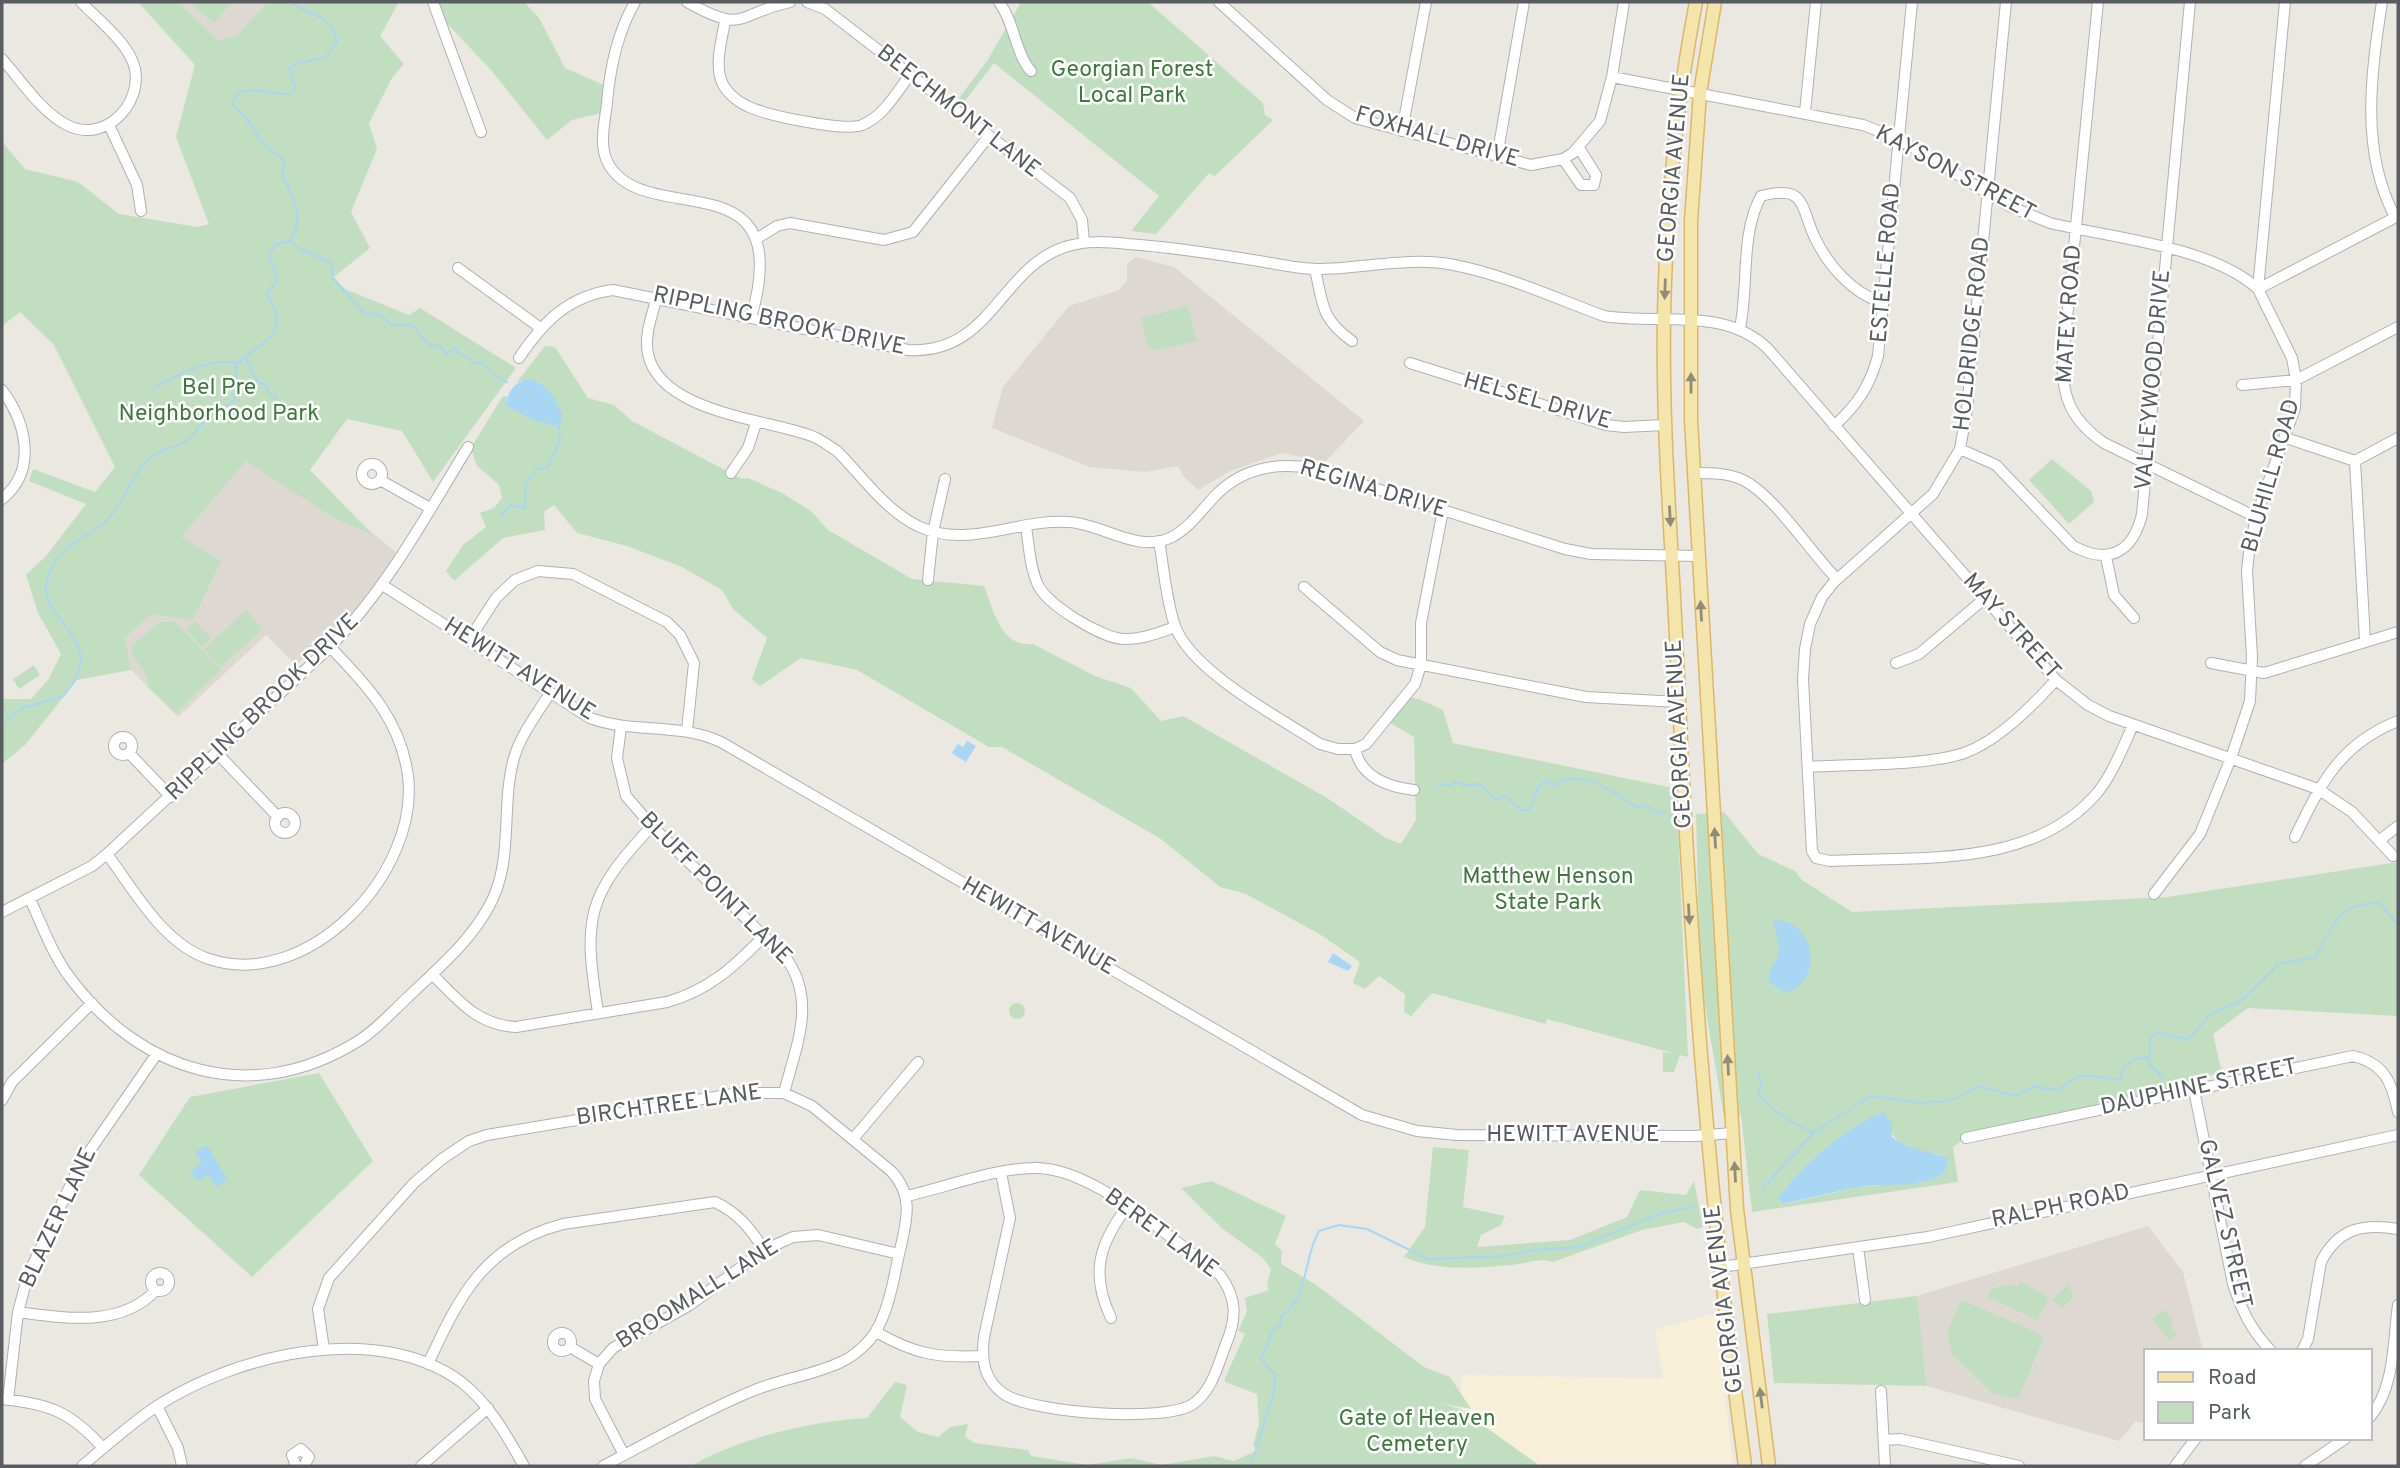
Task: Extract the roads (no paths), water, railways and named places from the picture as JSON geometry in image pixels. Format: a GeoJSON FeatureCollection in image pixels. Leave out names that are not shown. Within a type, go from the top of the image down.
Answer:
{"type":"FeatureCollection","features":[{"type":"Feature","properties":{"kind":"main road","name":"GEORGIA AVENUE"},"geometry":{"type":"LineString","coordinates":[[1696,2],[1672,165],[1664,320],[1665,425],[1692,966],[1706,1136],[1745,1466]]}},
{"type":"Feature","properties":{"kind":"main road","name":"GEORGIA AVENUE"},"geometry":{"type":"LineString","coordinates":[[1715,2],[1700,93],[1690,221],[1689,321],[1698,556],[1732,1133],[1744,1263],[1769,1466]]}},
{"type":"Feature","properties":{"kind":"main road"},"geometry":{"type":"LineString","coordinates":[[1740,1428],[1746,1434],[1751,1466]]}},
{"type":"Feature","properties":{"kind":"street"},"geometry":{"type":"LineString","coordinates":[[2,59],[46,107],[67,125],[82,129],[109,125],[131,103],[135,92],[135,70],[125,50],[81,2]]}},
{"type":"Feature","properties":{"kind":"street"},"geometry":{"type":"LineString","coordinates":[[433,2],[481,132]]}},
{"type":"Feature","properties":{"kind":"street"},"geometry":{"type":"LineString","coordinates":[[635,2],[625,19],[612,65],[604,133],[607,160],[623,180],[640,188],[724,208],[743,222],[756,239],[762,270],[751,317]]}},
{"type":"Feature","properties":{"kind":"street"},"geometry":{"type":"LineString","coordinates":[[687,2],[724,21],[741,20],[790,2]]}},
{"type":"Feature","properties":{"kind":"street","name":"BEECHMONT LANE"},"geometry":{"type":"LineString","coordinates":[[807,2],[825,9],[1070,198],[1082,220],[1084,242]]}},
{"type":"Feature","properties":{"kind":"street"},"geometry":{"type":"LineString","coordinates":[[999,2],[1010,16],[1022,54],[1031,71]]}},
{"type":"Feature","properties":{"kind":"street","name":"FOXHALL DRIVE"},"geometry":{"type":"LineString","coordinates":[[1219,2],[1327,100],[1355,118],[1531,165],[1563,159],[1579,148],[1600,121],[1612,77],[1624,2]]}},
{"type":"Feature","properties":{"kind":"street"},"geometry":{"type":"LineString","coordinates":[[1402,131],[1426,2]]}},
{"type":"Feature","properties":{"kind":"street"},"geometry":{"type":"LineString","coordinates":[[1497,157],[1524,2]]}},
{"type":"Feature","properties":{"kind":"street"},"geometry":{"type":"LineString","coordinates":[[1805,112],[1816,2]]}},
{"type":"Feature","properties":{"kind":"street","name":"ESTELLE ROAD"},"geometry":{"type":"LineString","coordinates":[[1834,426],[1860,400],[1873,377],[1878,356],[1881,302],[1912,2]]}},
{"type":"Feature","properties":{"kind":"street","name":"HOLDRIDGE ROAD"},"geometry":{"type":"LineString","coordinates":[[2006,2],[1967,409],[1960,449],[1933,494],[1837,579],[1818,606],[1810,624],[1805,649],[1812,851],[1816,858],[1830,861],[1985,852],[2044,835],[2075,814],[2099,791],[2133,725]]}},
{"type":"Feature","properties":{"kind":"street","name":"MATEY ROAD"},"geometry":{"type":"LineString","coordinates":[[2098,2],[2063,359],[2064,395],[2074,416],[2087,431],[2146,464],[2256,517]]}},
{"type":"Feature","properties":{"kind":"street","name":"VALLEYWOOD DRIVE"},"geometry":{"type":"LineString","coordinates":[[2106,557],[2125,547],[2139,526],[2190,2]]}},
{"type":"Feature","properties":{"kind":"street"},"geometry":{"type":"LineString","coordinates":[[2258,289],[2285,2]]}},
{"type":"Feature","properties":{"kind":"street"},"geometry":{"type":"LineString","coordinates":[[2258,289],[2397,216],[2381,189],[2371,143],[2382,2]]}},
{"type":"Feature","properties":{"kind":"street"},"geometry":{"type":"LineString","coordinates":[[724,21],[719,60],[720,78],[727,90],[749,108],[840,128],[860,126],[876,118],[910,75]]}},
{"type":"Feature","properties":{"kind":"street","name":"KAYSON STREET"},"geometry":{"type":"LineString","coordinates":[[1612,77],[1863,125],[1899,139],[2029,216],[2222,264],[2258,289]]}},
{"type":"Feature","properties":{"kind":"street"},"geometry":{"type":"LineString","coordinates":[[109,125],[137,185],[141,211]]}},
{"type":"Feature","properties":{"kind":"street"},"geometry":{"type":"LineString","coordinates":[[756,239],[777,226],[790,223],[884,240],[913,232],[989,136]]}},
{"type":"Feature","properties":{"kind":"street"},"geometry":{"type":"LineString","coordinates":[[1563,159],[1581,184],[1585,187],[1594,185],[1596,175],[1579,148]]}},
{"type":"Feature","properties":{"kind":"street"},"geometry":{"type":"LineString","coordinates":[[1740,328],[1746,299],[1753,212],[1761,196],[1778,191],[1800,198],[1806,208],[1815,238],[1842,276],[1856,290],[1881,302]]}},
{"type":"Feature","properties":{"kind":"street","name":"RIPPLING BROOK DRIVE"},"geometry":{"type":"LineString","coordinates":[[519,358],[539,327],[565,305],[595,292],[626,290],[908,350],[934,349],[957,341],[983,324],[1023,275],[1042,258],[1064,247],[1084,242],[1164,246],[1315,270],[1392,262],[1451,264],[1604,316],[1629,320],[1689,321]]}},
{"type":"Feature","properties":{"kind":"street"},"geometry":{"type":"LineString","coordinates":[[458,268],[539,327]]}},
{"type":"Feature","properties":{"kind":"street"},"geometry":{"type":"LineString","coordinates":[[1315,270],[1326,317],[1333,328],[1352,341]]}},
{"type":"Feature","properties":{"kind":"street","name":"BLUHILL ROAD"},"geometry":{"type":"LineString","coordinates":[[2154,894],[2200,834],[2231,758],[2250,701],[2246,570],[2256,517],[2295,408],[2296,380],[2292,358],[2258,289]]}},
{"type":"Feature","properties":{"kind":"street"},"geometry":{"type":"LineString","coordinates":[[657,297],[647,339],[647,354],[662,380],[722,414],[809,435],[825,443],[837,451],[901,517],[933,531],[963,535],[1072,522],[1132,540],[1159,541],[1175,627],[1188,649],[1211,672],[1320,744],[1333,749],[1355,749],[1375,737],[1415,684],[1421,665],[1421,623],[1443,510]]}},
{"type":"Feature","properties":{"kind":"street","name":"MAY STREET"},"geometry":{"type":"LineString","coordinates":[[1689,321],[1740,328],[1769,350],[2056,680],[2088,705],[2133,725],[2318,789],[2352,812],[2393,856]]}},
{"type":"Feature","properties":{"kind":"street"},"geometry":{"type":"LineString","coordinates":[[2242,385],[2296,380],[2398,327]]}},
{"type":"Feature","properties":{"kind":"street","name":"HELSEL DRIVE"},"geometry":{"type":"LineString","coordinates":[[1410,363],[1606,425],[1665,425]]}},
{"type":"Feature","properties":{"kind":"street"},"geometry":{"type":"LineString","coordinates":[[2,390],[20,421],[26,450],[18,480],[2,499]]}},
{"type":"Feature","properties":{"kind":"street"},"geometry":{"type":"LineString","coordinates":[[731,473],[748,448],[756,423]]}},
{"type":"Feature","properties":{"kind":"street"},"geometry":{"type":"LineString","coordinates":[[2286,438],[2355,461],[2398,438]]}},
{"type":"Feature","properties":{"kind":"street","name":"RIPPLING BROOK DRIVE"},"geometry":{"type":"LineString","coordinates":[[2,912],[30,899],[107,854],[330,647],[365,611],[384,586],[468,447]]}},
{"type":"Feature","properties":{"kind":"street"},"geometry":{"type":"LineString","coordinates":[[1960,449],[1996,465],[2073,546],[2087,554],[2106,557],[2114,595],[2134,618]]}},
{"type":"Feature","properties":{"kind":"street"},"geometry":{"type":"LineString","coordinates":[[2355,461],[2365,640]]}},
{"type":"Feature","properties":{"kind":"street","name":"REGINA DRIVE"},"geometry":{"type":"LineString","coordinates":[[1159,541],[1172,537],[1193,521],[1233,481],[1277,465],[1311,467],[1591,554],[1698,556]]}},
{"type":"Feature","properties":{"kind":"street"},"geometry":{"type":"LineString","coordinates":[[1695,473],[1719,473],[1743,480],[1760,490],[1837,579]]}},
{"type":"Feature","properties":{"kind":"street"},"geometry":{"type":"LineString","coordinates":[[929,580],[933,531],[945,479]]}},
{"type":"Feature","properties":{"kind":"street"},"geometry":{"type":"LineString","coordinates":[[380,480],[430,508]]}},
{"type":"Feature","properties":{"kind":"street"},"geometry":{"type":"LineString","coordinates":[[1026,527],[1038,587],[1055,605],[1110,637],[1142,638],[1175,627]]}},
{"type":"Feature","properties":{"kind":"street"},"geometry":{"type":"LineString","coordinates":[[469,640],[496,598],[515,580],[538,571],[573,574],[667,622],[680,635],[694,663],[687,731]]}},
{"type":"Feature","properties":{"kind":"street","name":"HEWITT AVENUE"},"geometry":{"type":"LineString","coordinates":[[384,586],[590,718],[621,727],[687,731],[721,742],[1362,1115],[1417,1131],[1457,1135],[1706,1136],[1732,1133]]}},
{"type":"Feature","properties":{"kind":"street"},"geometry":{"type":"LineString","coordinates":[[1304,587],[1380,652],[1421,665],[1586,697],[1679,702]]}},
{"type":"Feature","properties":{"kind":"street"},"geometry":{"type":"LineString","coordinates":[[1896,663],[1919,654],[1984,599]]}},
{"type":"Feature","properties":{"kind":"street"},"geometry":{"type":"LineString","coordinates":[[2211,663],[2251,673],[2264,673],[2398,632]]}},
{"type":"Feature","properties":{"kind":"street"},"geometry":{"type":"LineString","coordinates":[[107,854],[176,940],[209,959],[241,966],[284,960],[305,951],[335,927],[378,883],[400,840],[409,797],[406,766],[393,725],[369,688],[330,647]]}},
{"type":"Feature","properties":{"kind":"street"},"geometry":{"type":"LineString","coordinates":[[1808,767],[1922,759],[1963,753],[1992,737],[2056,680]]}},
{"type":"Feature","properties":{"kind":"street"},"geometry":{"type":"LineString","coordinates":[[30,899],[58,960],[70,979],[130,1039],[156,1055],[188,1068],[222,1075],[260,1076],[296,1070],[357,1042],[471,936],[494,896],[502,870],[514,757],[523,736],[550,693]]}},
{"type":"Feature","properties":{"kind":"street"},"geometry":{"type":"LineString","coordinates":[[2295,837],[2318,789],[2352,747],[2373,731],[2398,721]]}},
{"type":"Feature","properties":{"kind":"street","name":"BLUFF POINT LANE"},"geometry":{"type":"LineString","coordinates":[[621,727],[617,758],[626,796],[652,826],[786,958],[802,986],[802,1022],[784,1093]]}},
{"type":"Feature","properties":{"kind":"street"},"geometry":{"type":"LineString","coordinates":[[1355,749],[1363,765],[1382,783],[1415,790]]}},
{"type":"Feature","properties":{"kind":"street"},"geometry":{"type":"LineString","coordinates":[[129,753],[171,797]]}},
{"type":"Feature","properties":{"kind":"street"},"geometry":{"type":"LineString","coordinates":[[217,753],[278,817]]}},
{"type":"Feature","properties":{"kind":"street"},"geometry":{"type":"LineString","coordinates":[[598,1012],[588,941],[597,900],[620,860],[652,826]]}},
{"type":"Feature","properties":{"kind":"street"},"geometry":{"type":"LineString","coordinates":[[2380,840],[2398,826]]}},
{"type":"Feature","properties":{"kind":"street"},"geometry":{"type":"LineString","coordinates":[[432,974],[472,1013],[496,1026],[516,1027],[667,1002],[704,989],[737,965],[764,936]]}},
{"type":"Feature","properties":{"kind":"street"},"geometry":{"type":"LineString","coordinates":[[2,1100],[12,1082],[92,1003]]}},
{"type":"Feature","properties":{"kind":"street","name":"BLAZER LANE"},"geometry":{"type":"LineString","coordinates":[[5,1400],[18,1312],[28,1275],[80,1165],[156,1055]]}},
{"type":"Feature","properties":{"kind":"street","name":"DAUPHINE STREET"},"geometry":{"type":"LineString","coordinates":[[1966,1138],[2353,1056],[2371,1060],[2388,1076],[2398,1112]]}},
{"type":"Feature","properties":{"kind":"street"},"geometry":{"type":"LineString","coordinates":[[853,1139],[918,1062]]}},
{"type":"Feature","properties":{"kind":"street","name":"GALVEZ STREET"},"geometry":{"type":"LineString","coordinates":[[2194,1090],[2233,1284],[2243,1314],[2253,1332],[2269,1349]]}},
{"type":"Feature","properties":{"kind":"street","name":"BIRCHTREE LANE"},"geometry":{"type":"LineString","coordinates":[[324,1349],[318,1309],[329,1278],[414,1183],[442,1159],[469,1141],[512,1129],[739,1093],[784,1093],[812,1106],[853,1139],[901,1181],[907,1196]]}},
{"type":"Feature","properties":{"kind":"street","name":"RALPH ROAD"},"geometry":{"type":"LineString","coordinates":[[1721,1267],[1858,1247],[2398,1135]]}},
{"type":"Feature","properties":{"kind":"street","name":"BERET LANE"},"geometry":{"type":"LineString","coordinates":[[907,1196],[1035,1167],[1066,1172],[1084,1178],[1127,1207],[1220,1275],[1231,1289],[1236,1312],[1232,1331],[1208,1388],[1200,1399],[1180,1411],[1076,1412],[1014,1399],[1003,1394],[990,1381],[982,1356]]}},
{"type":"Feature","properties":{"kind":"street"},"geometry":{"type":"LineString","coordinates":[[876,1332],[907,1349],[923,1354],[944,1358],[982,1356],[1010,1218],[1001,1173]]}},
{"type":"Feature","properties":{"kind":"street"},"geometry":{"type":"LineString","coordinates":[[603,1466],[702,1413],[753,1390],[843,1362],[876,1332],[887,1306],[908,1218],[907,1196]]}},
{"type":"Feature","properties":{"kind":"street"},"geometry":{"type":"LineString","coordinates":[[428,1364],[466,1289],[501,1252],[541,1230],[693,1203],[715,1202],[731,1210],[751,1229],[764,1250]]}},
{"type":"Feature","properties":{"kind":"street"},"geometry":{"type":"LineString","coordinates":[[1111,1318],[1103,1300],[1101,1259],[1104,1239],[1127,1207]]}},
{"type":"Feature","properties":{"kind":"street"},"geometry":{"type":"LineString","coordinates":[[2303,1349],[2308,1339],[2321,1262],[2327,1251],[2342,1234],[2358,1227],[2377,1225],[2398,1229]]}},
{"type":"Feature","properties":{"kind":"street","name":"BROOMALL LANE"},"geometry":{"type":"LineString","coordinates":[[624,1455],[595,1399],[594,1381],[599,1364],[613,1348],[690,1305],[764,1250],[793,1237],[818,1235],[900,1254]]}},
{"type":"Feature","properties":{"kind":"street"},"geometry":{"type":"LineString","coordinates":[[1858,1247],[1866,1300]]}},
{"type":"Feature","properties":{"kind":"street"},"geometry":{"type":"LineString","coordinates":[[18,1312],[69,1319],[95,1318],[131,1308],[156,1290]]}},
{"type":"Feature","properties":{"kind":"street"},"geometry":{"type":"LineString","coordinates":[[2372,1415],[2378,1408],[2388,1382],[2398,1305]]}},
{"type":"Feature","properties":{"kind":"street"},"geometry":{"type":"LineString","coordinates":[[570,1347],[599,1364]]}},
{"type":"Feature","properties":{"kind":"street"},"geometry":{"type":"LineString","coordinates":[[82,1466],[157,1406],[204,1380],[250,1365],[324,1349],[374,1348],[404,1354],[460,1381],[488,1408],[524,1466]]}},
{"type":"Feature","properties":{"kind":"street"},"geometry":{"type":"LineString","coordinates":[[1881,1391],[1885,1466]]}},
{"type":"Feature","properties":{"kind":"street"},"geometry":{"type":"LineString","coordinates":[[5,1400],[60,1410],[85,1428],[103,1448]]}},
{"type":"Feature","properties":{"kind":"street"},"geometry":{"type":"LineString","coordinates":[[157,1406],[178,1448],[182,1466]]}},
{"type":"Feature","properties":{"kind":"street"},"geometry":{"type":"LineString","coordinates":[[421,1466],[488,1408]]}},
{"type":"Feature","properties":{"kind":"street"},"geometry":{"type":"LineString","coordinates":[[1885,1440],[1900,1440],[2019,1466]]}},
{"type":"Feature","properties":{"kind":"street"},"geometry":{"type":"LineString","coordinates":[[2175,1466],[2194,1440]]}},
{"type":"Feature","properties":{"kind":"street"},"geometry":{"type":"LineString","coordinates":[[2305,1466],[2343,1440]]}},
{"type":"Feature","properties":{"kind":"street"},"geometry":{"type":"LineString","coordinates":[[296,1466],[291,1458],[298,1449],[308,1454],[308,1465]]}},
{"type":"Feature","properties":{"kind":"water"},"geometry":{"type":"Polygon","coordinates":[[[530,379],[542,385],[554,398],[563,416],[559,427],[532,420],[506,405],[513,388],[530,379]]]}},
{"type":"Feature","properties":{"kind":"water"},"geometry":{"type":"Polygon","coordinates":[[[967,741],[976,746],[966,762],[952,753],[958,744],[963,747],[967,741]]]}},
{"type":"Feature","properties":{"kind":"water"},"geometry":{"type":"Polygon","coordinates":[[[1781,920],[1793,925],[1802,934],[1811,956],[1805,978],[1797,987],[1785,993],[1769,982],[1770,972],[1779,951],[1773,921],[1781,920]]]}},
{"type":"Feature","properties":{"kind":"water"},"geometry":{"type":"Polygon","coordinates":[[[1333,953],[1352,966],[1348,971],[1328,962],[1333,953]]]}},
{"type":"Feature","properties":{"kind":"water"},"geometry":{"type":"Polygon","coordinates":[[[1884,1112],[1892,1125],[1892,1137],[1913,1148],[1948,1159],[1945,1172],[1936,1178],[1916,1183],[1859,1187],[1783,1204],[1779,1198],[1811,1161],[1857,1125],[1884,1112]]]}},
{"type":"Feature","properties":{"kind":"water"},"geometry":{"type":"Polygon","coordinates":[[[207,1145],[228,1180],[216,1187],[208,1175],[197,1181],[190,1170],[202,1163],[195,1152],[207,1145]]]}},
{"type":"Feature","properties":{"kind":"waterway"},"geometry":{"type":"LineString","coordinates":[[2,723],[23,708],[63,696],[77,676],[81,660],[78,645],[52,608],[47,595],[47,581],[57,559],[63,551],[112,515],[148,459],[186,441],[208,418],[235,400],[236,366],[264,343],[275,329],[277,320],[267,293],[278,280],[269,256],[275,245],[290,241],[295,232],[296,207],[282,173],[285,162],[260,140],[251,124],[232,104],[239,92],[254,90],[293,93],[295,87],[289,68],[326,57],[337,42],[335,33],[325,21],[289,2]]}},
{"type":"Feature","properties":{"kind":"waterway"},"geometry":{"type":"LineString","coordinates":[[290,241],[301,250],[331,262],[333,279],[365,314],[380,315],[391,325],[412,325],[431,347],[439,345],[447,354],[455,348],[460,355],[469,357],[473,363],[482,363],[489,371],[507,382]]}},
{"type":"Feature","properties":{"kind":"waterway"},"geometry":{"type":"LineString","coordinates":[[246,359],[257,381],[266,385],[268,392],[283,405],[292,418]]}},
{"type":"Feature","properties":{"kind":"waterway"},"geometry":{"type":"LineString","coordinates":[[155,387],[206,365],[238,363]]}},
{"type":"Feature","properties":{"kind":"waterway"},"geometry":{"type":"LineString","coordinates":[[501,515],[510,505],[525,508],[526,483],[537,469],[547,468],[560,440],[559,427]]}},
{"type":"Feature","properties":{"kind":"waterway"},"geometry":{"type":"LineString","coordinates":[[1436,784],[1479,784],[1496,800],[1505,796],[1521,810],[1529,810],[1538,788],[1545,781],[1554,785],[1565,780],[1586,780],[1607,788],[1635,807],[1648,806],[1660,814],[1665,811]]}},
{"type":"Feature","properties":{"kind":"waterway"},"geometry":{"type":"LineString","coordinates":[[1762,1189],[1814,1132],[1871,1096],[1927,1104],[1931,1101],[1943,1102],[1960,1097],[1973,1088],[1983,1087],[2015,1096],[2035,1086],[2059,1089],[2081,1076],[2121,1080],[2122,1070],[2135,1059],[2150,1056],[2150,1038],[2157,1032],[2188,1040],[2212,1013],[2241,1001],[2279,964],[2315,957],[2338,918],[2345,912],[2365,904],[2379,903],[2398,925]]}},
{"type":"Feature","properties":{"kind":"waterway"},"geometry":{"type":"LineString","coordinates":[[2148,1057],[2150,1065],[2163,1078]]}},
{"type":"Feature","properties":{"kind":"waterway"},"geometry":{"type":"LineString","coordinates":[[1758,1070],[1761,1087],[1758,1093],[1768,1105],[1813,1132]]}},
{"type":"Feature","properties":{"kind":"waterway"},"geometry":{"type":"LineString","coordinates":[[1251,1466],[1274,1391],[1275,1375],[1261,1359],[1274,1328],[1280,1326],[1281,1316],[1290,1309],[1301,1289],[1319,1231],[1339,1225],[1367,1229],[1428,1259],[1506,1256],[1534,1250],[1579,1247],[1660,1214],[1694,1206]]}},
{"type":"Feature","properties":{"kind":"park label","name":"Georgian Forest Local Park"},"geometry":{"type":"Point","coordinates":[1132,83]}},
{"type":"Feature","properties":{"kind":"park label","name":"Bel Pre Neighborhood Park"},"geometry":{"type":"Point","coordinates":[219,401]}},
{"type":"Feature","properties":{"kind":"park label","name":"Matthew Henson State Park"},"geometry":{"type":"Point","coordinates":[1548,890]}},
{"type":"Feature","properties":{"kind":"park label","name":"Gate of Heaven Cemetery"},"geometry":{"type":"Point","coordinates":[1417,1432]}}]}
